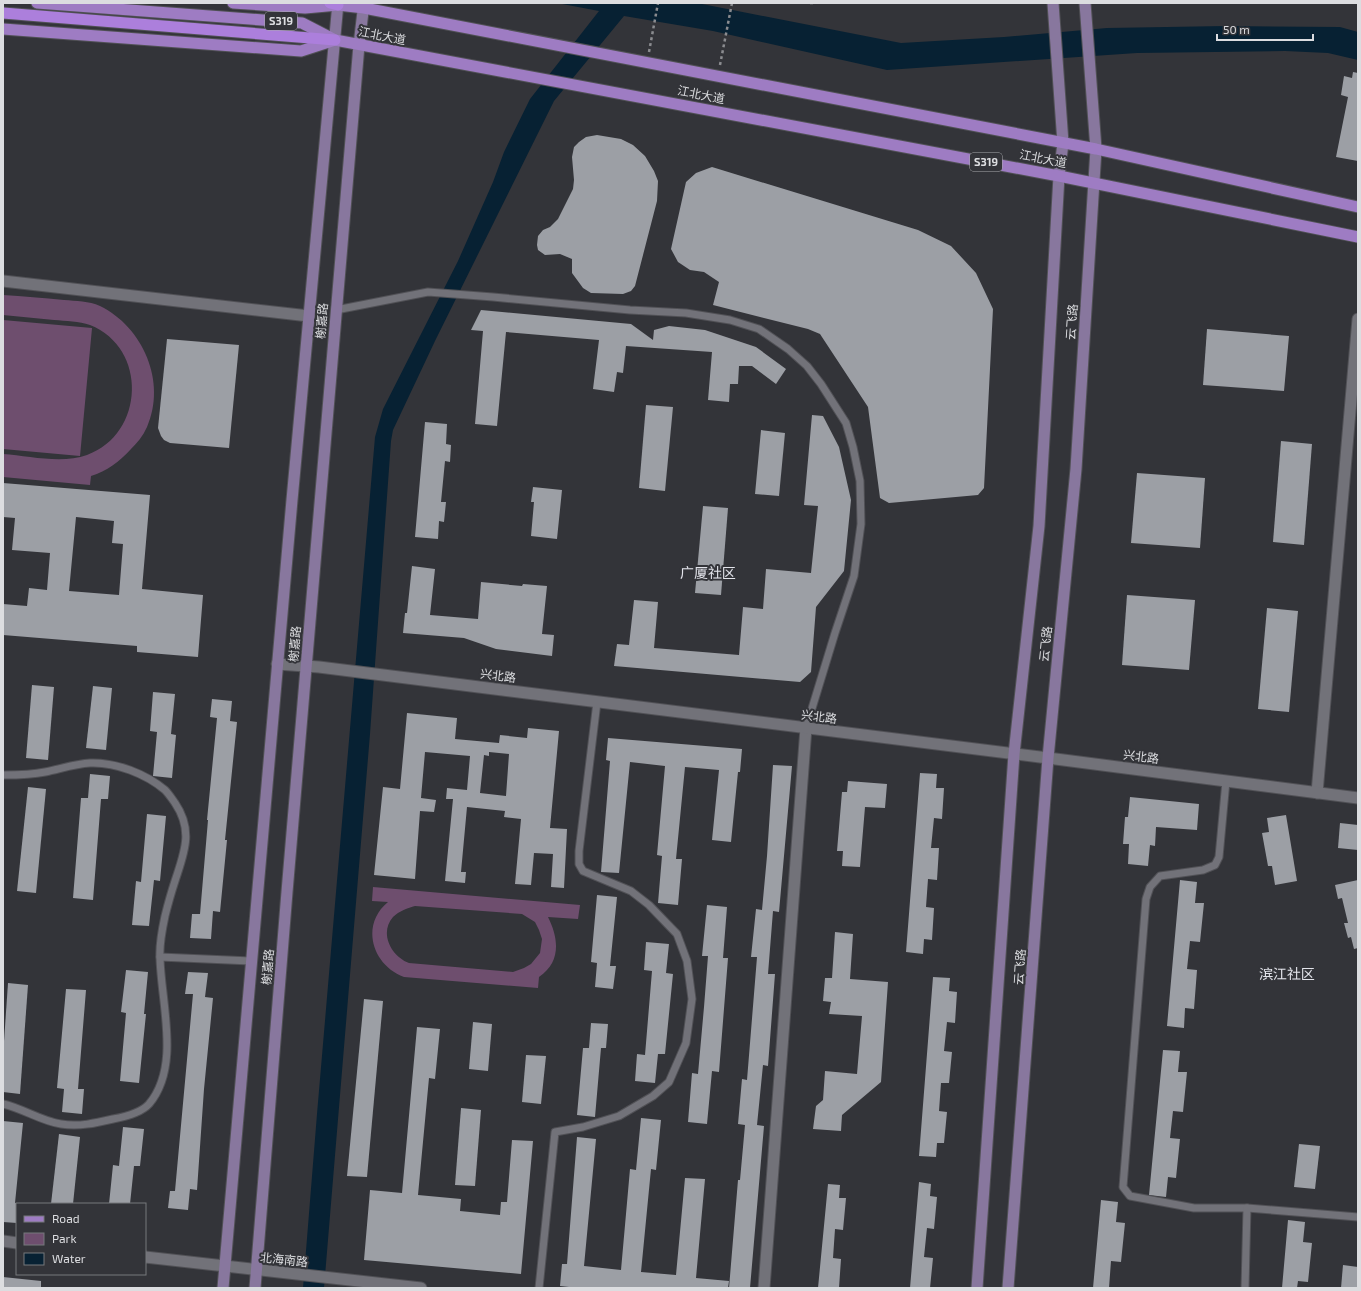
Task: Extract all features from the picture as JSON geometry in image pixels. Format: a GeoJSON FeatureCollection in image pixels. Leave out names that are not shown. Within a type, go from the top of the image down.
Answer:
{"type":"FeatureCollection","features":[{"type":"Feature","properties":{"kind":"highway"},"geometry":{"type":"LineString","coordinates":[[3,13],[335,40]]}},
{"type":"Feature","properties":{"kind":"main road","name":"江北大道"},"geometry":{"type":"LineString","coordinates":[[37,3],[302,23],[335,40],[1059,176],[1358,237]]}},
{"type":"Feature","properties":{"kind":"main road","name":"江北大道"},"geometry":{"type":"LineString","coordinates":[[233,3],[305,8],[336,4],[364,6],[542,42],[1096,149],[1358,207]]}},
{"type":"Feature","properties":{"kind":"main road","name":"云飞路"},"geometry":{"type":"LineString","coordinates":[[977,1288],[1014,754],[1039,526],[1059,176],[1063,143],[1053,3]]}},
{"type":"Feature","properties":{"kind":"main road","name":"云飞路"},"geometry":{"type":"LineString","coordinates":[[1008,1288],[1048,758],[1076,469],[1094,183],[1096,149],[1085,3]]}},
{"type":"Feature","properties":{"kind":"main road","name":"榭嘉路"},"geometry":{"type":"LineString","coordinates":[[223,1288],[277,664],[335,40],[336,4]]}},
{"type":"Feature","properties":{"kind":"main road","name":"榭嘉路"},"geometry":{"type":"LineString","coordinates":[[255,1288],[262,1270],[306,666],[359,44],[364,6]]}},
{"type":"Feature","properties":{"kind":"main road"},"geometry":{"type":"LineString","coordinates":[[3,29],[301,51],[335,40]]}},
{"type":"Feature","properties":{"kind":"street"},"geometry":{"type":"LineString","coordinates":[[3,281],[309,316]]}},
{"type":"Feature","properties":{"kind":"street"},"geometry":{"type":"LineString","coordinates":[[1317,793],[1358,319]]}},
{"type":"Feature","properties":{"kind":"street","name":"兴北路"},"geometry":{"type":"LineString","coordinates":[[277,664],[319,667],[1358,798]]}},
{"type":"Feature","properties":{"kind":"street"},"geometry":{"type":"LineString","coordinates":[[764,1288],[806,728]]}},
{"type":"Feature","properties":{"kind":"street"},"geometry":{"type":"LineString","coordinates":[[3,1241],[16,1243]]}},
{"type":"Feature","properties":{"kind":"street","name":"北海南路"},"geometry":{"type":"LineString","coordinates":[[146,1257],[421,1288]]}},
{"type":"Feature","properties":{"kind":"lane"},"geometry":{"type":"LineString","coordinates":[[336,310],[428,292],[630,310],[686,313],[730,320],[759,329],[782,345],[807,366],[821,384],[846,423],[860,480],[861,524],[854,576],[834,632],[806,728]]}},
{"type":"Feature","properties":{"kind":"lane"},"geometry":{"type":"LineString","coordinates":[[539,1288],[555,1132],[583,1127],[620,1116],[653,1096],[669,1082],[686,1043],[692,999],[687,961],[677,934],[649,905],[631,891],[582,871],[579,864],[579,851],[597,702]]}},
{"type":"Feature","properties":{"kind":"lane"},"geometry":{"type":"LineString","coordinates":[[3,775],[27,775],[47,772],[68,766],[91,763],[121,767],[144,776],[167,791],[181,812],[186,830],[183,858],[175,880],[161,934],[160,957],[167,1037],[165,1067],[158,1088],[148,1105],[136,1112],[119,1118],[91,1124],[72,1126],[59,1124],[3,1104]]}},
{"type":"Feature","properties":{"kind":"lane"},"geometry":{"type":"LineString","coordinates":[[1226,781],[1219,857],[1215,865],[1203,870],[1160,876],[1150,887],[1146,899],[1123,1187],[1130,1196],[1194,1208],[1247,1208],[1358,1217]]}},
{"type":"Feature","properties":{"kind":"lane"},"geometry":{"type":"LineString","coordinates":[[160,957],[251,961]]}},
{"type":"Feature","properties":{"kind":"lane"},"geometry":{"type":"LineString","coordinates":[[1245,1288],[1247,1208]]}},
{"type":"Feature","properties":{"kind":"path"},"geometry":{"type":"LineString","coordinates":[[648,58],[658,3]]}},
{"type":"Feature","properties":{"kind":"path"},"geometry":{"type":"LineString","coordinates":[[719,73],[732,3]]}},
{"type":"Feature","properties":{"kind":"green space"},"geometry":{"type":"Polygon","coordinates":[[[3,295],[91,303],[100,306],[115,315],[128,327],[139,342],[147,358],[152,374],[154,392],[152,410],[147,427],[138,442],[122,458],[108,469],[91,476],[90,485],[3,477],[3,454],[45,459],[67,459],[87,455],[106,444],[120,429],[129,411],[132,391],[130,371],[122,352],[109,336],[90,325],[72,321],[3,315],[3,295]]]}},
{"type":"Feature","properties":{"kind":"green space"},"geometry":{"type":"Polygon","coordinates":[[[3,320],[92,328],[80,456],[3,449],[3,320]]]}},
{"type":"Feature","properties":{"kind":"green space"},"geometry":{"type":"Polygon","coordinates":[[[373,887],[580,905],[578,919],[548,917],[552,925],[556,942],[556,950],[551,964],[539,977],[538,988],[404,977],[393,971],[377,954],[372,933],[374,922],[379,911],[388,902],[372,901],[373,887]],[[415,906],[401,911],[393,917],[389,923],[387,937],[392,950],[403,960],[409,963],[513,972],[531,964],[540,953],[542,939],[539,930],[535,922],[522,914],[415,906]]]}},
{"type":"Feature","properties":{"kind":"water"},"geometry":{"type":"Polygon","coordinates":[[[557,3],[697,3],[901,43],[1004,37],[1107,28],[1226,26],[1340,27],[1358,32],[1358,60],[1328,53],[1285,51],[1137,53],[887,70],[713,31],[624,16],[554,101],[435,341],[393,430],[370,734],[324,1288],[303,1288],[375,437],[383,409],[458,261],[493,182],[504,152],[530,99],[599,11],[557,3]]]}},
{"type":"Feature","properties":{"kind":"building"},"geometry":{"type":"Polygon","coordinates":[[[1353,72],[1358,73],[1358,161],[1336,157],[1348,97],[1341,95],[1344,76],[1352,78],[1353,72]]]}},
{"type":"Feature","properties":{"kind":"building"},"geometry":{"type":"Polygon","coordinates":[[[597,135],[621,139],[633,145],[645,156],[658,181],[657,201],[635,286],[631,291],[623,294],[591,293],[583,288],[572,273],[572,259],[560,254],[545,255],[538,250],[537,245],[538,236],[543,230],[550,227],[558,219],[573,189],[574,180],[572,157],[574,147],[586,137],[597,135]]]}},
{"type":"Feature","properties":{"kind":"building"},"geometry":{"type":"Polygon","coordinates":[[[712,167],[918,230],[951,246],[976,273],[993,309],[984,488],[978,495],[889,503],[880,498],[868,407],[820,334],[808,329],[713,305],[719,282],[704,272],[690,270],[678,262],[671,249],[686,182],[696,173],[712,167]]]}},
{"type":"Feature","properties":{"kind":"building"},"geometry":{"type":"Polygon","coordinates":[[[481,310],[631,324],[653,340],[654,330],[669,326],[705,330],[756,347],[786,369],[776,384],[752,366],[739,366],[738,384],[730,384],[729,402],[708,400],[712,352],[626,346],[623,373],[617,372],[614,392],[593,389],[599,340],[506,332],[497,426],[475,424],[483,331],[471,330],[481,310]]]}},
{"type":"Feature","properties":{"kind":"building"},"geometry":{"type":"Polygon","coordinates":[[[1207,329],[1289,336],[1284,391],[1203,385],[1207,329]]]}},
{"type":"Feature","properties":{"kind":"building"},"geometry":{"type":"Polygon","coordinates":[[[167,339],[239,345],[229,448],[170,443],[164,440],[161,436],[158,428],[167,339]]]}},
{"type":"Feature","properties":{"kind":"building"},"geometry":{"type":"Polygon","coordinates":[[[646,405],[673,407],[665,491],[639,488],[646,405]]]}},
{"type":"Feature","properties":{"kind":"building"},"geometry":{"type":"Polygon","coordinates":[[[812,415],[823,416],[839,447],[851,500],[844,571],[816,607],[811,672],[800,682],[614,666],[617,644],[629,645],[634,600],[658,602],[654,648],[739,655],[743,607],[763,609],[766,569],[811,573],[818,506],[804,505],[812,415]]]}},
{"type":"Feature","properties":{"kind":"building"},"geometry":{"type":"Polygon","coordinates":[[[425,422],[447,424],[446,444],[451,445],[450,462],[445,461],[441,502],[446,502],[444,522],[439,521],[438,539],[415,537],[425,422]]]}},
{"type":"Feature","properties":{"kind":"building"},"geometry":{"type":"Polygon","coordinates":[[[761,430],[785,433],[779,496],[755,494],[761,430]]]}},
{"type":"Feature","properties":{"kind":"building"},"geometry":{"type":"Polygon","coordinates":[[[1281,441],[1312,444],[1304,545],[1273,542],[1281,441]]]}},
{"type":"Feature","properties":{"kind":"building"},"geometry":{"type":"Polygon","coordinates":[[[1137,473],[1205,478],[1200,548],[1131,543],[1137,473]]]}},
{"type":"Feature","properties":{"kind":"building"},"geometry":{"type":"Polygon","coordinates":[[[3,483],[150,495],[142,589],[203,595],[198,657],[137,652],[137,646],[3,635],[3,604],[27,606],[29,588],[47,590],[50,553],[12,550],[15,518],[3,517],[3,483]],[[76,517],[69,591],[119,595],[123,544],[112,543],[114,521],[76,517]]]}},
{"type":"Feature","properties":{"kind":"building"},"geometry":{"type":"Polygon","coordinates":[[[533,487],[562,490],[557,539],[531,536],[534,502],[531,502],[533,487]]]}},
{"type":"Feature","properties":{"kind":"building"},"geometry":{"type":"Polygon","coordinates":[[[703,506],[728,508],[721,595],[695,593],[703,506]]]}},
{"type":"Feature","properties":{"kind":"building"},"geometry":{"type":"Polygon","coordinates":[[[412,566],[435,569],[430,615],[478,619],[481,582],[522,586],[523,584],[547,586],[542,634],[554,635],[552,656],[496,649],[464,638],[403,633],[405,613],[407,613],[412,566]]]}},
{"type":"Feature","properties":{"kind":"building"},"geometry":{"type":"Polygon","coordinates":[[[1127,595],[1195,600],[1189,670],[1122,665],[1127,595]]]}},
{"type":"Feature","properties":{"kind":"building"},"geometry":{"type":"Polygon","coordinates":[[[1267,608],[1298,611],[1289,712],[1258,709],[1267,608]]]}},
{"type":"Feature","properties":{"kind":"building"},"geometry":{"type":"Polygon","coordinates":[[[32,685],[54,687],[48,760],[26,758],[32,685]]]}},
{"type":"Feature","properties":{"kind":"building"},"geometry":{"type":"Polygon","coordinates":[[[93,686],[112,688],[106,750],[86,748],[93,686]]]}},
{"type":"Feature","properties":{"kind":"building"},"geometry":{"type":"Polygon","coordinates":[[[153,692],[175,694],[171,734],[176,735],[172,778],[153,776],[157,732],[150,731],[153,692]]]}},
{"type":"Feature","properties":{"kind":"building"},"geometry":{"type":"Polygon","coordinates":[[[212,699],[232,701],[230,721],[237,722],[225,840],[227,840],[220,912],[213,911],[211,939],[190,938],[192,914],[200,914],[217,718],[210,717],[212,699]]]}},
{"type":"Feature","properties":{"kind":"building"},"geometry":{"type":"Polygon","coordinates":[[[407,713],[457,718],[455,739],[499,743],[500,735],[527,738],[528,728],[559,731],[550,828],[567,829],[564,888],[551,887],[553,854],[534,853],[531,885],[515,884],[521,819],[504,817],[505,811],[467,807],[461,872],[466,872],[465,883],[445,881],[453,799],[446,799],[447,788],[467,790],[470,756],[425,752],[421,798],[436,800],[434,812],[420,811],[415,879],[374,875],[383,787],[400,789],[407,713]],[[489,752],[489,756],[484,755],[480,793],[506,796],[509,754],[489,752]]]}},
{"type":"Feature","properties":{"kind":"building"},"geometry":{"type":"Polygon","coordinates":[[[608,738],[742,749],[740,772],[738,772],[731,842],[712,840],[719,770],[685,767],[676,859],[682,859],[678,905],[658,903],[662,856],[657,855],[665,766],[630,762],[619,873],[601,872],[610,761],[606,760],[608,738]]]}},
{"type":"Feature","properties":{"kind":"building"},"geometry":{"type":"Polygon","coordinates":[[[773,765],[792,766],[779,912],[773,911],[768,974],[775,974],[768,1066],[763,1065],[757,1125],[764,1126],[750,1288],[729,1288],[738,1180],[740,1180],[745,1125],[738,1124],[742,1079],[747,1080],[757,957],[751,957],[756,909],[762,910],[773,765]]]}},
{"type":"Feature","properties":{"kind":"building"},"geometry":{"type":"Polygon","coordinates":[[[920,773],[937,774],[936,788],[944,788],[942,819],[934,818],[931,848],[939,848],[937,880],[928,879],[926,907],[934,908],[932,940],[924,939],[923,954],[906,952],[920,773]]]}},
{"type":"Feature","properties":{"kind":"building"},"geometry":{"type":"Polygon","coordinates":[[[90,774],[110,776],[108,799],[101,799],[93,900],[73,898],[81,798],[88,798],[90,774]]]}},
{"type":"Feature","properties":{"kind":"building"},"geometry":{"type":"Polygon","coordinates":[[[848,781],[887,784],[885,808],[865,807],[860,867],[842,866],[843,851],[837,851],[842,792],[847,792],[848,781]]]}},
{"type":"Feature","properties":{"kind":"building"},"geometry":{"type":"Polygon","coordinates":[[[28,787],[46,789],[36,893],[17,891],[28,787]]]}},
{"type":"Feature","properties":{"kind":"building"},"geometry":{"type":"Polygon","coordinates":[[[1130,797],[1199,804],[1197,830],[1156,827],[1155,846],[1150,845],[1148,866],[1128,864],[1129,844],[1123,844],[1125,817],[1128,817],[1130,797]]]}},
{"type":"Feature","properties":{"kind":"building"},"geometry":{"type":"Polygon","coordinates":[[[147,814],[166,816],[160,881],[154,880],[149,926],[132,925],[136,881],[141,882],[147,814]]]}},
{"type":"Feature","properties":{"kind":"building"},"geometry":{"type":"Polygon","coordinates":[[[1286,815],[1297,881],[1275,885],[1272,866],[1268,866],[1262,833],[1269,832],[1267,818],[1286,815]]]}},
{"type":"Feature","properties":{"kind":"building"},"geometry":{"type":"Polygon","coordinates":[[[1340,823],[1358,825],[1358,850],[1338,848],[1340,823]]]}},
{"type":"Feature","properties":{"kind":"building"},"geometry":{"type":"Polygon","coordinates":[[[1180,880],[1197,882],[1195,903],[1204,903],[1200,942],[1190,941],[1187,969],[1197,970],[1194,1009],[1185,1008],[1184,1028],[1167,1026],[1180,880]]]}},
{"type":"Feature","properties":{"kind":"building"},"geometry":{"type":"Polygon","coordinates":[[[1358,880],[1358,948],[1354,949],[1351,937],[1348,938],[1344,923],[1348,923],[1342,898],[1338,899],[1335,885],[1358,880]]]}},
{"type":"Feature","properties":{"kind":"building"},"geometry":{"type":"Polygon","coordinates":[[[597,895],[617,897],[610,966],[616,966],[613,989],[595,987],[597,963],[591,962],[597,895]]]}},
{"type":"Feature","properties":{"kind":"building"},"geometry":{"type":"Polygon","coordinates":[[[707,905],[727,907],[723,958],[728,958],[719,1072],[712,1071],[707,1124],[688,1122],[692,1073],[698,1074],[704,1007],[708,956],[702,956],[707,905]]]}},
{"type":"Feature","properties":{"kind":"building"},"geometry":{"type":"Polygon","coordinates":[[[835,932],[853,934],[850,979],[888,982],[881,1082],[842,1115],[841,1131],[813,1129],[816,1106],[823,1100],[825,1071],[857,1074],[862,1016],[829,1014],[831,1002],[823,1001],[825,978],[832,978],[835,932]]]}},
{"type":"Feature","properties":{"kind":"building"},"geometry":{"type":"Polygon","coordinates":[[[646,942],[669,944],[666,973],[673,974],[665,1054],[658,1054],[655,1083],[635,1081],[637,1054],[645,1055],[652,971],[644,970],[646,942]]]}},
{"type":"Feature","properties":{"kind":"building"},"geometry":{"type":"Polygon","coordinates":[[[126,970],[148,972],[144,1014],[146,1014],[139,1083],[120,1081],[126,1013],[121,1012],[126,970]]]}},
{"type":"Feature","properties":{"kind":"building"},"geometry":{"type":"Polygon","coordinates":[[[188,972],[208,973],[205,997],[213,998],[204,1089],[197,1190],[190,1189],[188,1210],[168,1208],[170,1191],[175,1191],[193,994],[185,994],[188,972]]]}},
{"type":"Feature","properties":{"kind":"building"},"geometry":{"type":"Polygon","coordinates":[[[933,977],[950,978],[949,991],[957,992],[955,1023],[947,1022],[944,1051],[952,1052],[949,1083],[941,1083],[939,1111],[947,1112],[944,1143],[937,1143],[936,1157],[919,1156],[933,977]]]}},
{"type":"Feature","properties":{"kind":"building"},"geometry":{"type":"Polygon","coordinates":[[[8,983],[28,985],[20,1094],[3,1092],[3,1056],[8,983]]]}},
{"type":"Feature","properties":{"kind":"building"},"geometry":{"type":"Polygon","coordinates":[[[66,989],[86,990],[78,1089],[84,1089],[82,1114],[62,1112],[64,1089],[57,1088],[66,989]]]}},
{"type":"Feature","properties":{"kind":"building"},"geometry":{"type":"Polygon","coordinates":[[[364,999],[383,1001],[367,1177],[347,1176],[364,999]]]}},
{"type":"Feature","properties":{"kind":"building"},"geometry":{"type":"Polygon","coordinates":[[[473,1022],[492,1024],[488,1071],[469,1069],[473,1022]]]}},
{"type":"Feature","properties":{"kind":"building"},"geometry":{"type":"Polygon","coordinates":[[[591,1023],[608,1024],[606,1048],[601,1048],[595,1117],[577,1115],[583,1048],[589,1048],[591,1023]]]}},
{"type":"Feature","properties":{"kind":"building"},"geometry":{"type":"Polygon","coordinates":[[[417,1027],[440,1029],[435,1079],[429,1078],[418,1195],[461,1199],[460,1211],[500,1215],[501,1202],[507,1202],[512,1140],[533,1141],[521,1274],[364,1260],[370,1190],[402,1193],[417,1027]]]}},
{"type":"Feature","properties":{"kind":"building"},"geometry":{"type":"Polygon","coordinates":[[[1163,1050],[1180,1051],[1178,1072],[1187,1072],[1183,1112],[1173,1111],[1170,1138],[1180,1139],[1176,1178],[1168,1177],[1166,1197],[1149,1195],[1163,1050]]]}},
{"type":"Feature","properties":{"kind":"building"},"geometry":{"type":"Polygon","coordinates":[[[526,1055],[546,1056],[541,1104],[522,1102],[526,1055]]]}},
{"type":"Feature","properties":{"kind":"building"},"geometry":{"type":"Polygon","coordinates":[[[461,1108],[481,1110],[475,1186],[455,1185],[461,1108]]]}},
{"type":"Feature","properties":{"kind":"building"},"geometry":{"type":"Polygon","coordinates":[[[641,1118],[661,1120],[656,1170],[651,1169],[641,1272],[676,1275],[685,1178],[705,1179],[696,1278],[729,1281],[728,1288],[578,1288],[560,1286],[562,1264],[567,1264],[577,1137],[596,1139],[584,1266],[621,1270],[630,1169],[636,1170],[641,1118]]]}},
{"type":"Feature","properties":{"kind":"building"},"geometry":{"type":"Polygon","coordinates":[[[3,1121],[23,1123],[15,1203],[16,1223],[3,1222],[3,1121]]]}},
{"type":"Feature","properties":{"kind":"building"},"geometry":{"type":"Polygon","coordinates":[[[123,1127],[144,1129],[140,1166],[134,1166],[130,1203],[109,1203],[113,1165],[119,1166],[123,1127]]]}},
{"type":"Feature","properties":{"kind":"building"},"geometry":{"type":"Polygon","coordinates":[[[59,1134],[80,1137],[73,1203],[51,1203],[59,1134]]]}},
{"type":"Feature","properties":{"kind":"building"},"geometry":{"type":"Polygon","coordinates":[[[1299,1144],[1320,1146],[1315,1189],[1294,1187],[1299,1144]]]}},
{"type":"Feature","properties":{"kind":"building"},"geometry":{"type":"Polygon","coordinates":[[[919,1182],[931,1184],[930,1196],[937,1197],[934,1229],[927,1228],[924,1257],[933,1258],[930,1288],[910,1288],[919,1182]]]}},
{"type":"Feature","properties":{"kind":"building"},"geometry":{"type":"Polygon","coordinates":[[[828,1184],[840,1185],[839,1198],[846,1198],[843,1230],[835,1229],[833,1258],[841,1259],[839,1288],[818,1288],[828,1184]]]}},
{"type":"Feature","properties":{"kind":"building"},"geometry":{"type":"Polygon","coordinates":[[[1101,1200],[1118,1202],[1116,1222],[1125,1223],[1121,1262],[1111,1261],[1109,1288],[1093,1288],[1101,1200]]]}},
{"type":"Feature","properties":{"kind":"building"},"geometry":{"type":"Polygon","coordinates":[[[1288,1220],[1305,1222],[1303,1242],[1312,1243],[1308,1282],[1298,1281],[1297,1288],[1282,1288],[1288,1220]]]}},
{"type":"Feature","properties":{"kind":"building"},"geometry":{"type":"Polygon","coordinates":[[[1343,1265],[1358,1267],[1358,1288],[1341,1288],[1343,1265]]]}},
{"type":"Feature","properties":{"kind":"building"},"geometry":{"type":"Polygon","coordinates":[[[3,1277],[41,1281],[41,1288],[3,1288],[3,1277]]]}},
{"type":"Feature","properties":{"kind":"district","name":"广厦社区"},"geometry":{"type":"Point","coordinates":[708,573]}},
{"type":"Feature","properties":{"kind":"district","name":"滨江社区"},"geometry":{"type":"Point","coordinates":[1287,974]}}]}
